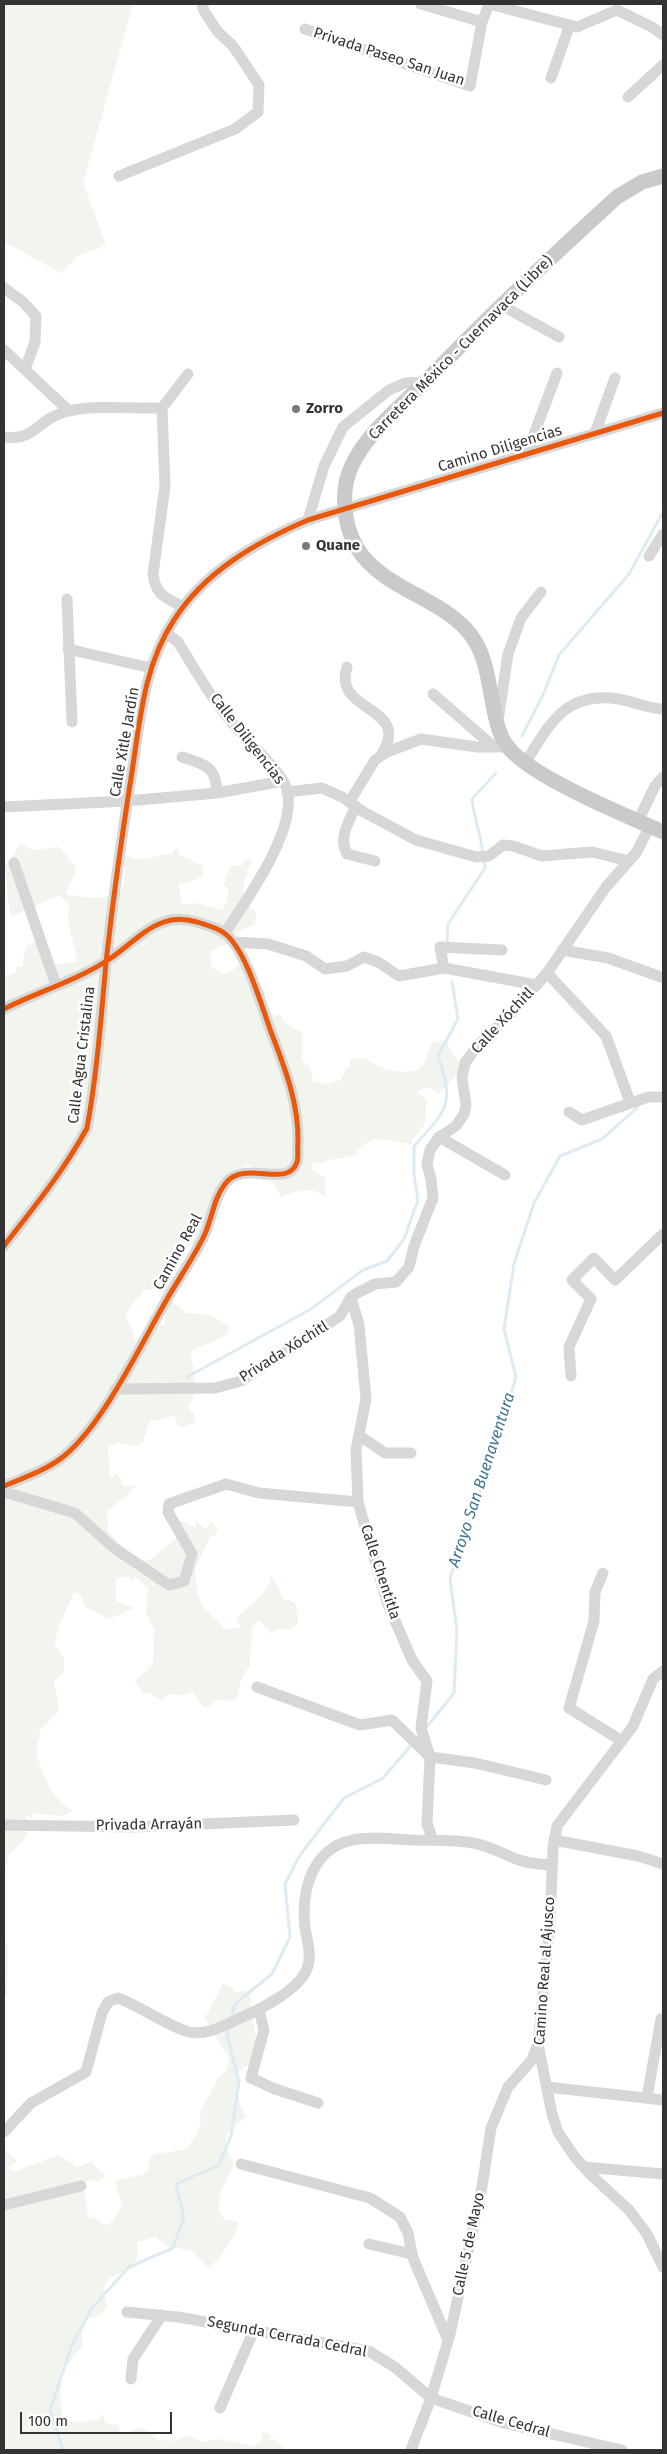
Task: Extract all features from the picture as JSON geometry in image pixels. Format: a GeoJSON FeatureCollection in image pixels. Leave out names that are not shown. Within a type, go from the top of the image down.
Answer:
{"type":"FeatureCollection","features":[{"type":"Feature","properties":{"kind":"main road","name":"Carretera México - Cuernavaca (Libre)"},"geometry":{"type":"LineString","coordinates":[[650,826],[546,776],[501,747],[484,660],[472,637],[458,621],[384,575],[365,559],[353,540],[345,510],[347,480],[358,455],[371,436],[501,305],[617,197],[642,182],[663,176]]}},
{"type":"Feature","properties":{"kind":"street"},"geometry":{"type":"LineString","coordinates":[[119,176],[235,129],[258,112],[260,85],[233,46],[218,32],[204,11],[202,4]]}},
{"type":"Feature","properties":{"kind":"street"},"geometry":{"type":"LineString","coordinates":[[421,4],[482,22],[489,4],[541,16],[570,27],[577,27],[617,10],[652,27],[663,36]]}},
{"type":"Feature","properties":{"kind":"street","name":"Privada Paseo San Juan"},"geometry":{"type":"LineString","coordinates":[[305,29],[470,86],[482,22]]}},
{"type":"Feature","properties":{"kind":"street"},"geometry":{"type":"LineString","coordinates":[[551,78],[570,27]]}},
{"type":"Feature","properties":{"kind":"street"},"geometry":{"type":"LineString","coordinates":[[628,97],[663,65]]}},
{"type":"Feature","properties":{"kind":"street"},"geometry":{"type":"LineString","coordinates":[[4,288],[23,302],[36,316],[35,342],[24,369]]}},
{"type":"Feature","properties":{"kind":"street"},"geometry":{"type":"LineString","coordinates":[[501,305],[559,337]]}},
{"type":"Feature","properties":{"kind":"street"},"geometry":{"type":"LineString","coordinates":[[4,350],[69,411]]}},
{"type":"Feature","properties":{"kind":"street"},"geometry":{"type":"LineString","coordinates":[[527,453],[557,373]]}},
{"type":"Feature","properties":{"kind":"street"},"geometry":{"type":"LineString","coordinates":[[183,606],[163,596],[155,588],[153,574],[165,486],[162,408],[188,374]]}},
{"type":"Feature","properties":{"kind":"street"},"geometry":{"type":"LineString","coordinates":[[595,433],[615,378]]}},
{"type":"Feature","properties":{"kind":"street"},"geometry":{"type":"LineString","coordinates":[[308,520],[324,466],[344,427],[388,390],[405,383],[424,382]]}},
{"type":"Feature","properties":{"kind":"street"},"geometry":{"type":"LineString","coordinates":[[4,437],[19,439],[31,433],[47,419],[69,411],[162,408]]}},
{"type":"Feature","properties":{"kind":"street","name":"Camino Diligencias"},"geometry":{"type":"LineString","coordinates":[[345,510],[663,413]]}},
{"type":"Feature","properties":{"kind":"street","name":"Calle Xitle Jardín"},"geometry":{"type":"LineString","coordinates":[[107,961],[127,801],[143,699],[151,668],[166,633],[183,606],[200,587],[231,561],[278,533],[308,520],[345,510]]}},
{"type":"Feature","properties":{"kind":"street"},"geometry":{"type":"LineString","coordinates":[[649,556],[663,534]]}},
{"type":"Feature","properties":{"kind":"street"},"geometry":{"type":"LineString","coordinates":[[497,725],[508,654],[521,618],[541,592]]}},
{"type":"Feature","properties":{"kind":"street"},"geometry":{"type":"LineString","coordinates":[[67,598],[72,722]]}},
{"type":"Feature","properties":{"kind":"street","name":"Calle Diligencias"},"geometry":{"type":"LineString","coordinates":[[166,633],[178,642],[233,724],[285,787],[285,820],[273,858],[225,933]]}},
{"type":"Feature","properties":{"kind":"street"},"geometry":{"type":"LineString","coordinates":[[68,649],[151,668]]}},
{"type":"Feature","properties":{"kind":"street"},"geometry":{"type":"LineString","coordinates":[[347,668],[344,682],[347,690],[382,720],[389,729],[389,740],[380,755],[370,766],[353,804],[342,845],[347,854],[375,861]]}},
{"type":"Feature","properties":{"kind":"street"},"geometry":{"type":"LineString","coordinates":[[433,694],[501,747]]}},
{"type":"Feature","properties":{"kind":"street"},"geometry":{"type":"LineString","coordinates":[[526,763],[548,727],[560,712],[575,702],[595,698],[617,699],[663,708]]}},
{"type":"Feature","properties":{"kind":"street"},"geometry":{"type":"LineString","coordinates":[[380,755],[421,739],[501,747]]}},
{"type":"Feature","properties":{"kind":"street"},"geometry":{"type":"LineString","coordinates":[[182,756],[209,767],[216,778],[217,793]]}},
{"type":"Feature","properties":{"kind":"street","name":"Calle Xóchitl"},"geometry":{"type":"LineString","coordinates":[[351,1297],[375,1284],[396,1282],[409,1267],[414,1246],[432,1198],[431,1179],[427,1165],[430,1150],[439,1137],[456,1126],[464,1114],[466,1105],[462,1078],[465,1063],[478,1045],[506,1019],[537,985],[606,887],[636,853],[650,826],[655,786],[663,778]]}},
{"type":"Feature","properties":{"kind":"street"},"geometry":{"type":"LineString","coordinates":[[4,807],[127,801],[285,787],[322,788],[416,840],[486,857],[500,847],[513,846],[539,856],[592,852],[629,861]]}},
{"type":"Feature","properties":{"kind":"street"},"geometry":{"type":"LineString","coordinates":[[14,863],[56,985]]}},
{"type":"Feature","properties":{"kind":"street","name":"Camino Real"},"geometry":{"type":"LineString","coordinates":[[4,1009],[107,961],[152,928],[166,921],[187,920],[210,926],[225,933],[233,942],[248,970],[285,1068],[298,1119],[297,1162],[292,1170],[282,1174],[246,1171],[234,1175],[225,1183],[203,1238],[115,1389],[82,1437],[64,1457],[4,1486]]}},
{"type":"Feature","properties":{"kind":"street","name":"Calle Xóchitl"},"geometry":{"type":"LineString","coordinates":[[233,942],[275,946],[306,956],[325,969],[347,966],[364,957],[378,962],[399,976],[444,968],[537,985]]}},
{"type":"Feature","properties":{"kind":"street"},"geometry":{"type":"LineString","coordinates":[[444,968],[442,947],[502,950]]}},
{"type":"Feature","properties":{"kind":"street"},"geometry":{"type":"LineString","coordinates":[[562,950],[608,958],[661,977]]}},
{"type":"Feature","properties":{"kind":"street","name":"Calle Agua Cristalina"},"geometry":{"type":"LineString","coordinates":[[4,1246],[78,1146],[87,1128],[92,1100],[107,961]]}},
{"type":"Feature","properties":{"kind":"street"},"geometry":{"type":"LineString","coordinates":[[547,972],[606,1036],[630,1102]]}},
{"type":"Feature","properties":{"kind":"street"},"geometry":{"type":"LineString","coordinates":[[569,1112],[582,1120],[630,1102],[648,1097],[663,1097]]}},
{"type":"Feature","properties":{"kind":"street"},"geometry":{"type":"LineString","coordinates":[[439,1137],[505,1174]]}},
{"type":"Feature","properties":{"kind":"street"},"geometry":{"type":"LineString","coordinates":[[572,1376],[569,1347],[591,1299],[572,1280],[594,1258],[615,1280],[663,1234]]}},
{"type":"Feature","properties":{"kind":"street","name":"Privada Xóchitl"},"geometry":{"type":"LineString","coordinates":[[115,1389],[215,1388],[241,1381],[253,1376],[340,1316],[351,1297]]}},
{"type":"Feature","properties":{"kind":"street","name":"Calle Chentitla"},"geometry":{"type":"LineString","coordinates":[[351,1297],[359,1325],[366,1399],[356,1450],[358,1502],[387,1602],[412,1660],[426,1681],[418,1737]]}},
{"type":"Feature","properties":{"kind":"street"},"geometry":{"type":"LineString","coordinates":[[360,1436],[385,1453],[411,1453]]}},
{"type":"Feature","properties":{"kind":"street"},"geometry":{"type":"LineString","coordinates":[[4,1492],[75,1513],[114,1548],[169,1585],[184,1581],[192,1554],[168,1512],[169,1504],[226,1484],[259,1493],[358,1502]]}},
{"type":"Feature","properties":{"kind":"street"},"geometry":{"type":"LineString","coordinates":[[603,1573],[596,1592],[594,1621],[568,1708],[622,1741]]}},
{"type":"Feature","properties":{"kind":"street","name":"Camino Real al Ajusco"},"geometry":{"type":"LineString","coordinates":[[663,1670],[653,1679],[633,1726],[557,1826],[554,1840],[550,1924],[538,2044],[558,2132],[584,2167],[629,2210],[647,2234],[663,2267]]}},
{"type":"Feature","properties":{"kind":"street"},"geometry":{"type":"LineString","coordinates":[[257,1687],[360,1724],[392,1720],[418,1737],[430,1757],[427,1824],[433,1840]]}},
{"type":"Feature","properties":{"kind":"street"},"geometry":{"type":"LineString","coordinates":[[430,1757],[476,1763],[546,1780]]}},
{"type":"Feature","properties":{"kind":"street","name":"Privada Arrayán"},"geometry":{"type":"LineString","coordinates":[[4,1825],[134,1827],[294,1820]]}},
{"type":"Feature","properties":{"kind":"street"},"geometry":{"type":"LineString","coordinates":[[4,2132],[32,2103],[86,2072],[102,2013],[108,2002],[118,1998],[190,2032],[199,2033],[239,2019],[276,2001],[302,1979],[307,1970],[309,1947],[305,1926],[308,1882],[314,1865],[325,1854],[352,1840],[471,1842],[491,1847],[519,1860],[552,1864]]}},
{"type":"Feature","properties":{"kind":"street"},"geometry":{"type":"LineString","coordinates":[[554,1840],[638,1856],[663,1864]]}},
{"type":"Feature","properties":{"kind":"street"},"geometry":{"type":"LineString","coordinates":[[259,2010],[264,2030],[251,2078],[275,2089],[318,2103]]}},
{"type":"Feature","properties":{"kind":"street"},"geometry":{"type":"LineString","coordinates":[[647,2097],[661,2019],[663,2019]]}},
{"type":"Feature","properties":{"kind":"street","name":"Calle 5 de Mayo"},"geometry":{"type":"LineString","coordinates":[[411,2450],[431,2398],[448,2340],[482,2187],[491,2128],[508,2087],[532,2060],[538,2044]]}},
{"type":"Feature","properties":{"kind":"street"},"geometry":{"type":"LineString","coordinates":[[547,2087],[663,2100]]}},
{"type":"Feature","properties":{"kind":"street"},"geometry":{"type":"LineString","coordinates":[[241,2164],[370,2198],[400,2217],[408,2233],[412,2254],[448,2340]]}},
{"type":"Feature","properties":{"kind":"street"},"geometry":{"type":"LineString","coordinates":[[584,2167],[663,2174]]}},
{"type":"Feature","properties":{"kind":"street"},"geometry":{"type":"LineString","coordinates":[[4,2205],[81,2186]]}},
{"type":"Feature","properties":{"kind":"street"},"geometry":{"type":"LineString","coordinates":[[369,2244],[412,2254]]}},
{"type":"Feature","properties":{"kind":"street","name":"Segunda Cerrada Cedral"},"geometry":{"type":"LineString","coordinates":[[127,2312],[162,2315],[369,2351],[396,2368],[431,2398]]}},
{"type":"Feature","properties":{"kind":"street"},"geometry":{"type":"LineString","coordinates":[[131,2379],[133,2359],[162,2315]]}},
{"type":"Feature","properties":{"kind":"street"},"geometry":{"type":"LineString","coordinates":[[220,2408],[254,2330]]}},
{"type":"Feature","properties":{"kind":"street","name":"Calle Cedral"},"geometry":{"type":"LineString","coordinates":[[431,2398],[504,2423],[591,2447],[622,2450]]}},
{"type":"Feature","properties":{"kind":"shaded area"},"geometry":{"type":"Polygon","coordinates":[[[4,4],[133,4],[83,183],[106,245],[78,256],[61,273],[4,242],[4,4]]]}},
{"type":"Feature","properties":{"kind":"shaded area"},"geometry":{"type":"Polygon","coordinates":[[[19,843],[32,850],[60,847],[76,868],[66,894],[92,898],[111,895],[118,892],[123,885],[125,873],[123,853],[135,859],[147,859],[173,853],[176,846],[180,855],[203,866],[203,877],[179,885],[182,905],[197,903],[222,910],[227,902],[228,888],[224,885],[226,876],[232,866],[241,866],[245,861],[252,859],[244,882],[244,901],[256,912],[255,924],[238,931],[231,942],[211,951],[211,967],[223,974],[232,971],[245,958],[258,977],[258,983],[265,991],[266,1010],[276,1016],[280,1015],[284,1022],[302,1033],[302,1061],[310,1067],[313,1082],[329,1084],[341,1080],[346,1068],[350,1066],[350,1059],[365,1058],[385,1068],[403,1072],[418,1069],[424,1063],[431,1043],[446,1040],[451,1052],[469,1072],[464,1076],[459,1072],[439,1094],[427,1087],[417,1092],[425,1098],[427,1111],[423,1126],[412,1140],[412,1144],[381,1139],[374,1140],[361,1147],[355,1155],[334,1160],[332,1158],[323,1163],[313,1163],[312,1170],[325,1178],[325,1197],[320,1193],[310,1190],[281,1197],[267,1177],[247,1165],[229,1178],[196,1242],[179,1252],[169,1294],[161,1288],[144,1290],[125,1314],[134,1334],[133,1341],[149,1339],[156,1331],[155,1324],[160,1323],[164,1326],[168,1297],[186,1313],[206,1314],[229,1325],[227,1335],[191,1351],[195,1387],[192,1400],[188,1406],[195,1417],[195,1423],[183,1427],[178,1425],[174,1415],[156,1421],[150,1419],[143,1442],[136,1446],[117,1443],[108,1447],[110,1476],[113,1478],[114,1473],[121,1478],[122,1485],[136,1486],[107,1511],[108,1531],[132,1555],[149,1560],[175,1538],[174,1523],[182,1521],[196,1528],[195,1520],[204,1528],[208,1527],[211,1522],[218,1529],[214,1536],[210,1536],[195,1570],[197,1592],[203,1607],[217,1620],[223,1629],[241,1628],[236,1619],[262,1595],[271,1575],[284,1599],[295,1602],[299,1622],[291,1629],[278,1629],[271,1633],[259,1620],[252,1628],[250,1666],[241,1681],[237,1699],[229,1701],[218,1699],[209,1707],[202,1706],[193,1692],[183,1695],[170,1694],[162,1701],[150,1693],[144,1693],[135,1683],[139,1676],[148,1670],[153,1663],[154,1629],[146,1614],[148,1588],[134,1576],[132,1583],[129,1576],[116,1578],[116,1601],[135,1608],[109,1619],[85,1606],[80,1594],[74,1592],[59,1626],[54,1644],[64,1657],[64,1672],[54,1681],[59,1711],[39,1731],[40,1737],[37,1746],[38,1759],[48,1784],[62,1803],[73,1811],[61,1816],[33,1813],[32,1818],[26,1816],[27,1836],[9,1855],[4,1874],[4,977],[17,971],[16,967],[22,967],[26,946],[32,942],[41,941],[49,966],[76,962],[77,959],[69,926],[69,905],[60,895],[10,917],[5,866],[16,852],[19,843]]]}},
{"type":"Feature","properties":{"kind":"shaded area"},"geometry":{"type":"Polygon","coordinates":[[[4,1941],[8,1944],[7,1994],[4,1996],[4,1941]]]}},
{"type":"Feature","properties":{"kind":"shaded area"},"geometry":{"type":"Polygon","coordinates":[[[223,1984],[230,1986],[236,1992],[249,1990],[257,2046],[249,2065],[237,2072],[239,2099],[246,2116],[226,2135],[228,2152],[234,2165],[220,2194],[218,2210],[224,2219],[239,2222],[237,2228],[219,2258],[209,2268],[192,2251],[166,2246],[156,2237],[138,2242],[136,2267],[108,2278],[104,2290],[107,2292],[105,2294],[107,2308],[100,2316],[91,2317],[81,2327],[83,2346],[64,2372],[62,2380],[60,2398],[63,2421],[99,2420],[103,2414],[105,2423],[119,2425],[120,2435],[139,2428],[149,2431],[159,2440],[171,2441],[189,2436],[202,2442],[219,2439],[255,2446],[261,2441],[263,2432],[270,2434],[270,2440],[275,2439],[285,2450],[4,2450],[4,2148],[17,2161],[8,2168],[14,2172],[58,2155],[77,2167],[91,2162],[106,2176],[99,2180],[86,2181],[83,2185],[88,2217],[98,2219],[104,2226],[112,2222],[122,2206],[115,2181],[143,2174],[148,2171],[150,2159],[154,2154],[185,2150],[196,2136],[201,2122],[200,2112],[218,2079],[227,2069],[229,2059],[205,2018],[223,1984]]]}},
{"type":"Feature","properties":{"kind":"waterway"},"geometry":{"type":"LineString","coordinates":[[522,736],[543,695],[559,655],[629,574],[663,512]]}},
{"type":"Feature","properties":{"kind":"waterway"},"geometry":{"type":"LineString","coordinates":[[483,854],[472,799],[496,773]]}},
{"type":"Feature","properties":{"kind":"waterway"},"geometry":{"type":"LineString","coordinates":[[447,945],[448,924],[485,868],[484,860]]}},
{"type":"Feature","properties":{"kind":"waterway"},"geometry":{"type":"LineString","coordinates":[[187,1377],[311,1309],[363,1270],[387,1261],[404,1239],[418,1200],[414,1175],[414,1146],[441,1114],[447,1096],[438,1056],[458,1019],[452,982]]}},
{"type":"Feature","properties":{"kind":"waterway","name":"Arroyo San Buenaventura"},"geometry":{"type":"LineString","coordinates":[[425,1729],[454,1693],[457,1631],[450,1578],[497,1440],[516,1377],[504,1329],[514,1264],[534,1203],[560,1156],[602,1139],[638,1107]]}},
{"type":"Feature","properties":{"kind":"waterway","name":"Arroyo San Buenaventura"},"geometry":{"type":"LineString","coordinates":[[231,2019],[235,2004],[272,1974],[290,1937],[285,1884],[300,1855],[344,1798],[383,1778],[413,1743]]}},
{"type":"Feature","properties":{"kind":"waterway","name":"Arroyo San Buenaventura"},"geometry":{"type":"LineString","coordinates":[[63,2450],[50,2411],[71,2347],[92,2308],[129,2267],[173,2248],[184,2217],[176,2184],[219,2165],[231,2136],[239,2081],[227,2035],[229,2028]]}},
{"type":"Feature","properties":{"kind":"cycle path"},"geometry":{"type":"LineString","coordinates":[[4,1246],[58,1174],[87,1128],[96,1067],[115,891],[141,713],[156,655],[174,620],[187,603],[217,573],[251,548],[308,520],[663,413]]}},
{"type":"Feature","properties":{"kind":"cycle path"},"geometry":{"type":"LineString","coordinates":[[4,1009],[96,967],[149,929],[164,922],[176,919],[189,920],[218,929],[232,940],[239,951],[258,993],[290,1086],[298,1129],[298,1160],[292,1170],[285,1174],[243,1174],[233,1177],[225,1184],[218,1196],[206,1231],[198,1247],[118,1387],[92,1426],[78,1443],[57,1461],[4,1486]]}},
{"type":"Feature","properties":{"kind":"place","name":"Zorro"},"geometry":{"type":"Point","coordinates":[296,409]}},
{"type":"Feature","properties":{"kind":"place","name":"Quane"},"geometry":{"type":"Point","coordinates":[306,546]}}]}
